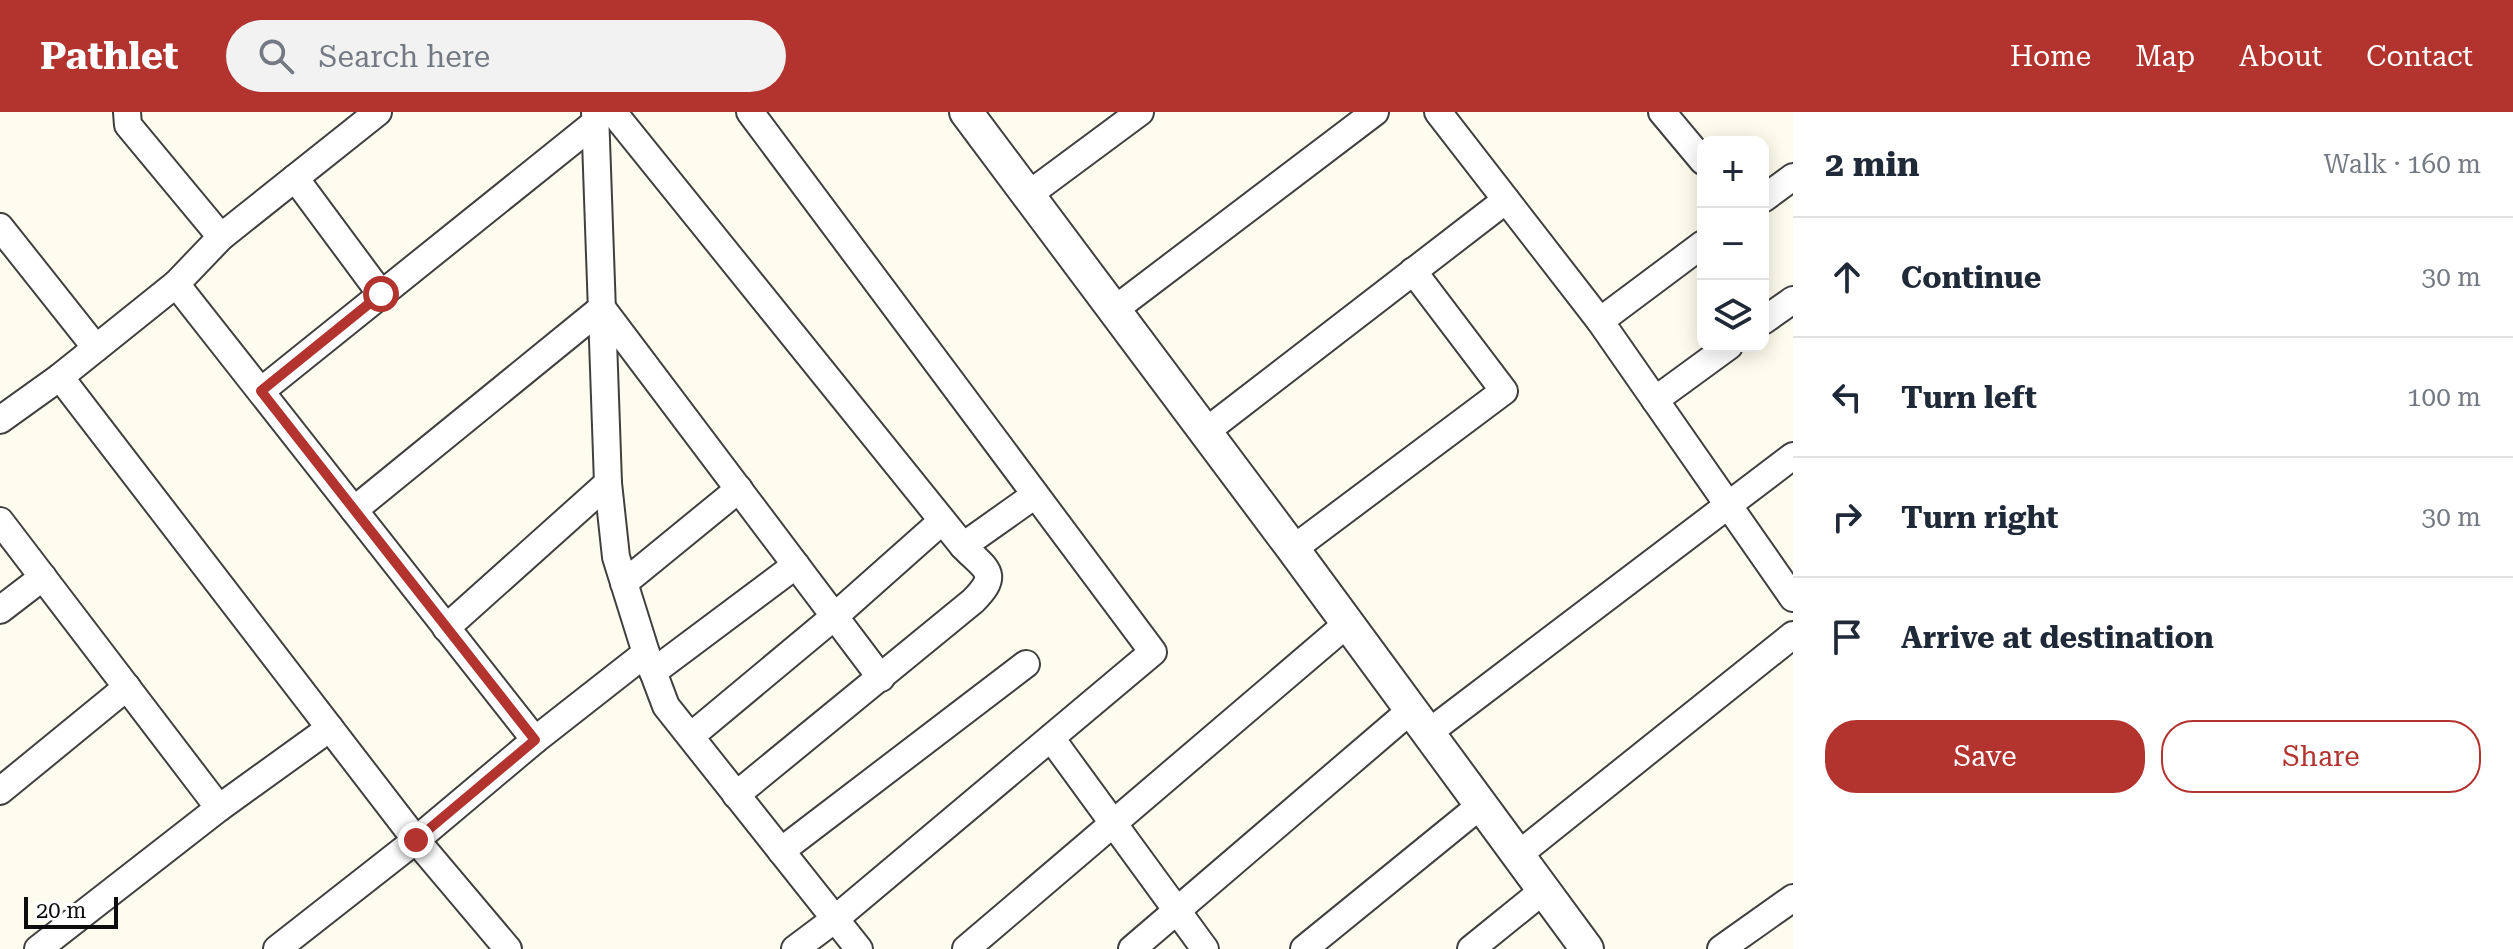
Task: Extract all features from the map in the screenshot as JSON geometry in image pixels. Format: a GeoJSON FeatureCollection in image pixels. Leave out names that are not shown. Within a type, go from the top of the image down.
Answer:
{"type":"FeatureCollection","features":[{"type":"Feature","properties":{"kind":"street"},"geometry":{"type":"LineString","coordinates":[[127,112],[128,125],[221,237]]}},
{"type":"Feature","properties":{"kind":"street"},"geometry":{"type":"LineString","coordinates":[[0,420],[60,377],[176,284],[221,237],[378,112]]}},
{"type":"Feature","properties":{"kind":"street"},"geometry":{"type":"LineString","coordinates":[[750,112],[1153,652],[835,919],[795,949]]}},
{"type":"Feature","properties":{"kind":"street"},"geometry":{"type":"LineString","coordinates":[[966,112],[1587,949]]}},
{"type":"Feature","properties":{"kind":"street"},"geometry":{"type":"LineString","coordinates":[[1028,195],[1140,112]]}},
{"type":"Feature","properties":{"kind":"street"},"geometry":{"type":"LineString","coordinates":[[1114,310],[1375,112]]}},
{"type":"Feature","properties":{"kind":"street"},"geometry":{"type":"LineString","coordinates":[[1438,112],[1600,321],[1793,598]]}},
{"type":"Feature","properties":{"kind":"street"},"geometry":{"type":"LineString","coordinates":[[1662,112],[1697,154]]}},
{"type":"Feature","properties":{"kind":"street"},"geometry":{"type":"LineString","coordinates":[[261,391],[601,115]]}},
{"type":"Feature","properties":{"kind":"street"},"geometry":{"type":"LineString","coordinates":[[601,115],[602,308],[608,483],[616,557],[624,583],[666,706],[859,949]]}},
{"type":"Feature","properties":{"kind":"street"},"geometry":{"type":"LineString","coordinates":[[601,115],[990,578],[986,588],[881,678],[736,795]]}},
{"type":"Feature","properties":{"kind":"street"},"geometry":{"type":"LineString","coordinates":[[1769,195],[1793,177]]}},
{"type":"Feature","properties":{"kind":"street"},"geometry":{"type":"LineString","coordinates":[[295,178],[381,294]]}},
{"type":"Feature","properties":{"kind":"street"},"geometry":{"type":"LineString","coordinates":[[1205,432],[1506,200]]}},
{"type":"Feature","properties":{"kind":"street"},"geometry":{"type":"LineString","coordinates":[[0,227],[96,348]]}},
{"type":"Feature","properties":{"kind":"street"},"geometry":{"type":"LineString","coordinates":[[1600,321],[1697,248]]}},
{"type":"Feature","properties":{"kind":"street"},"geometry":{"type":"LineString","coordinates":[[1293,549],[1504,391],[1413,271]]}},
{"type":"Feature","properties":{"kind":"street"},"geometry":{"type":"LineString","coordinates":[[176,284],[535,740]]}},
{"type":"Feature","properties":{"kind":"street"},"geometry":{"type":"LineString","coordinates":[[1769,317],[1793,300]]}},
{"type":"Feature","properties":{"kind":"street"},"geometry":{"type":"LineString","coordinates":[[602,308],[881,678]]}},
{"type":"Feature","properties":{"kind":"street"},"geometry":{"type":"LineString","coordinates":[[354,510],[602,308]]}},
{"type":"Feature","properties":{"kind":"street"},"geometry":{"type":"LineString","coordinates":[[1655,400],[1721,352]]}},
{"type":"Feature","properties":{"kind":"street"},"geometry":{"type":"LineString","coordinates":[[60,377],[416,840],[508,949]]}},
{"type":"Feature","properties":{"kind":"street"},"geometry":{"type":"LineString","coordinates":[[1132,949],[1420,721],[1793,456]]}},
{"type":"Feature","properties":{"kind":"street"},"geometry":{"type":"LineString","coordinates":[[446,628],[608,483]]}},
{"type":"Feature","properties":{"kind":"street"},"geometry":{"type":"LineString","coordinates":[[624,583],[739,489]]}},
{"type":"Feature","properties":{"kind":"street"},"geometry":{"type":"LineString","coordinates":[[963,546],[1035,495]]}},
{"type":"Feature","properties":{"kind":"street"},"geometry":{"type":"LineString","coordinates":[[0,521],[219,808]]}},
{"type":"Feature","properties":{"kind":"street"},"geometry":{"type":"LineString","coordinates":[[691,736],[835,616],[942,521]]}},
{"type":"Feature","properties":{"kind":"street"},"geometry":{"type":"LineString","coordinates":[[277,949],[416,840],[535,740],[796,565]]}},
{"type":"Feature","properties":{"kind":"street"},"geometry":{"type":"LineString","coordinates":[[0,610],[43,577]]}},
{"type":"Feature","properties":{"kind":"street"},"geometry":{"type":"LineString","coordinates":[[966,949],[1348,623]]}},
{"type":"Feature","properties":{"kind":"street"},"geometry":{"type":"LineString","coordinates":[[1518,855],[1793,635]]}},
{"type":"Feature","properties":{"kind":"street"},"geometry":{"type":"LineString","coordinates":[[781,851],[1026,664]]}},
{"type":"Feature","properties":{"kind":"street"},"geometry":{"type":"LineString","coordinates":[[0,791],[127,687]]}},
{"type":"Feature","properties":{"kind":"street"},"geometry":{"type":"LineString","coordinates":[[38,949],[219,808],[330,728]]}},
{"type":"Feature","properties":{"kind":"street"},"geometry":{"type":"LineString","coordinates":[[1051,738],[1205,949]]}},
{"type":"Feature","properties":{"kind":"street"},"geometry":{"type":"LineString","coordinates":[[1304,949],[1481,805]]}},
{"type":"Feature","properties":{"kind":"street"},"geometry":{"type":"LineString","coordinates":[[1471,949],[1544,890]]}},
{"type":"Feature","properties":{"kind":"street"},"geometry":{"type":"LineString","coordinates":[[1721,949],[1793,898]]}},
{"type":"Feature","properties":{"kind":"route"},"geometry":{"type":"LineString","coordinates":[[381,294],[261,391],[535,740],[416,840]]}}]}
